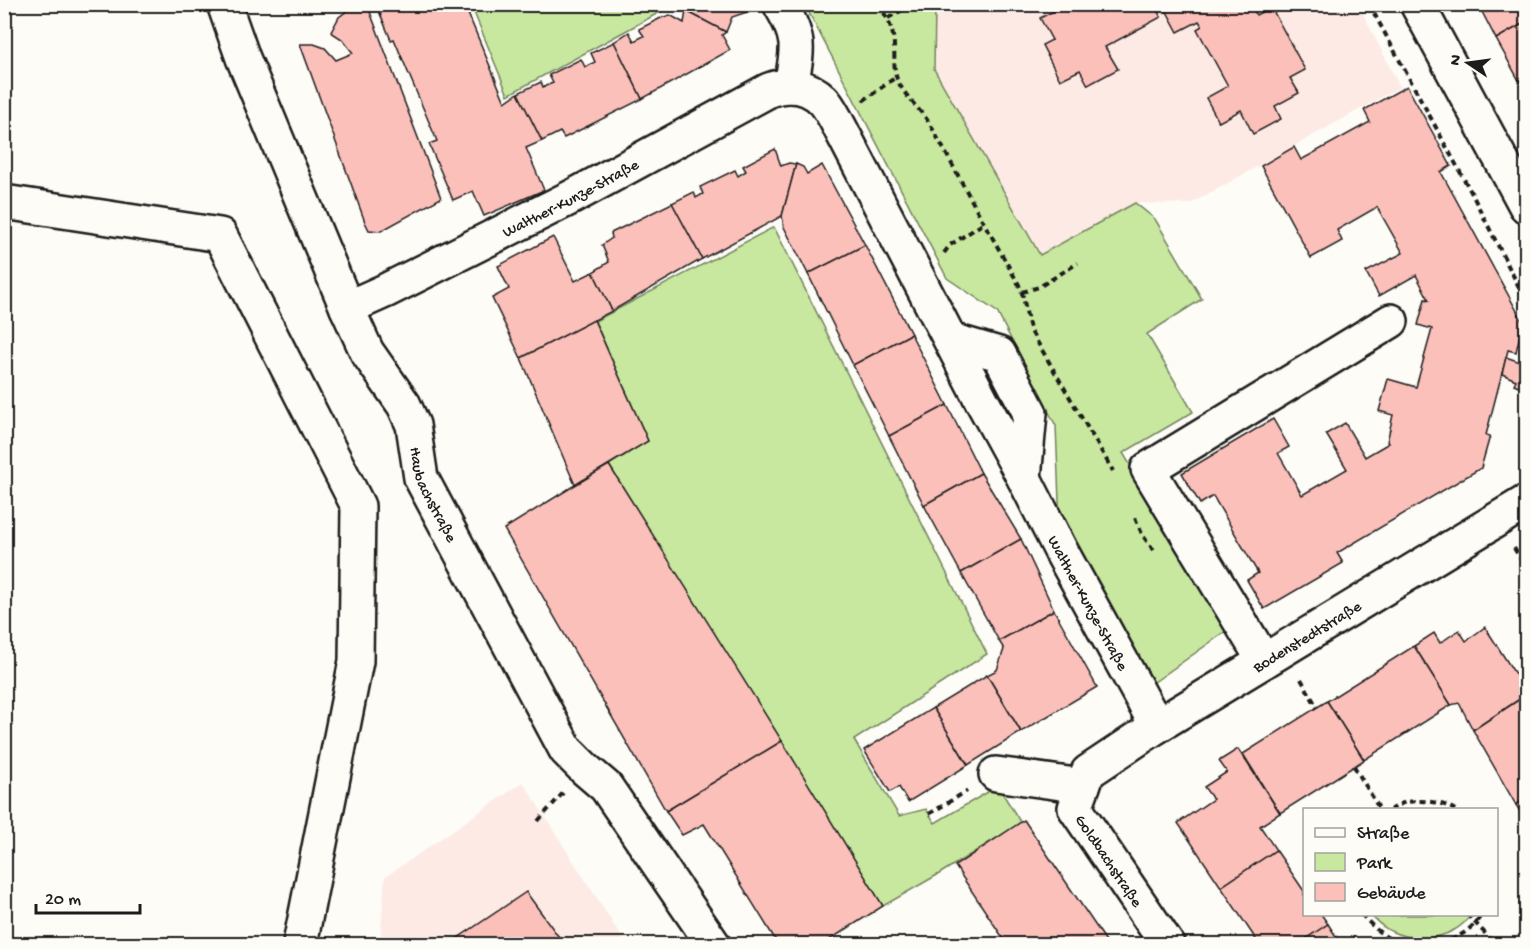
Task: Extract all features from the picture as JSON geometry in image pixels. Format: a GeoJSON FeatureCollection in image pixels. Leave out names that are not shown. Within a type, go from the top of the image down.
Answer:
{"type":"FeatureCollection","features":[{"type":"Feature","properties":{"kind":"street","name":"Haubachstraße"},"geometry":{"type":"LineString","coordinates":[[224,4],[243,58],[347,308],[367,352],[404,405],[412,424],[422,478],[566,750],[606,787],[712,945]]}},
{"type":"Feature","properties":{"kind":"street"},"geometry":{"type":"LineString","coordinates":[[780,4],[795,33],[797,45],[791,86]]}},
{"type":"Feature","properties":{"kind":"street"},"geometry":{"type":"LineString","coordinates":[[1417,4],[1527,206]]}},
{"type":"Feature","properties":{"kind":"street","name":"Walther-Kunze-Straße"},"geometry":{"type":"LineString","coordinates":[[347,308],[572,197],[769,90],[785,85],[812,93],[830,109],[1061,551],[1157,726]]}},
{"type":"Feature","properties":{"kind":"street"},"geometry":{"type":"LineString","coordinates":[[4,202],[220,235],[358,506],[356,662],[300,945]]}},
{"type":"Feature","properties":{"kind":"street"},"geometry":{"type":"LineString","coordinates":[[1264,661],[1148,469],[1391,321]]}},
{"type":"Feature","properties":{"kind":"street","name":"Bodenstedtstraße"},"geometry":{"type":"LineString","coordinates":[[1086,779],[1157,726],[1527,502]]}},
{"type":"Feature","properties":{"kind":"street"},"geometry":{"type":"LineString","coordinates":[[996,774],[1086,779]]}},
{"type":"Feature","properties":{"kind":"street","name":"Goldbachstraße"},"geometry":{"type":"LineString","coordinates":[[1086,779],[1075,808],[1167,945]]}},
{"type":"Feature","properties":{"kind":"path"},"geometry":{"type":"LineString","coordinates":[[878,4],[888,18],[894,39],[896,77],[930,124],[1022,292],[1032,333],[1116,477]]}},
{"type":"Feature","properties":{"kind":"path"},"geometry":{"type":"LineString","coordinates":[[888,18],[913,4]]}},
{"type":"Feature","properties":{"kind":"path"},"geometry":{"type":"LineString","coordinates":[[1369,4],[1472,192],[1527,301]]}},
{"type":"Feature","properties":{"kind":"path"},"geometry":{"type":"LineString","coordinates":[[925,291],[934,283],[942,255],[950,245],[984,223]]}},
{"type":"Feature","properties":{"kind":"path"},"geometry":{"type":"LineString","coordinates":[[1022,292],[1039,287],[1078,263]]}},
{"type":"Feature","properties":{"kind":"path"},"geometry":{"type":"LineString","coordinates":[[1134,516],[1143,536],[1159,556]]}},
{"type":"Feature","properties":{"kind":"path"},"geometry":{"type":"LineString","coordinates":[[1354,766],[1379,808]]}},
{"type":"Feature","properties":{"kind":"path"},"geometry":{"type":"LineString","coordinates":[[929,814],[996,774]]}},
{"type":"Feature","properties":{"kind":"path"},"geometry":{"type":"LineString","coordinates":[[1394,808],[1403,803],[1427,801],[1452,808]]}},
{"type":"Feature","properties":{"kind":"path"},"geometry":{"type":"LineString","coordinates":[[1362,916],[1377,932],[1396,944],[1404,945]]}},
{"type":"Feature","properties":{"kind":"path"},"geometry":{"type":"LineString","coordinates":[[1468,916],[1495,945]]}},
{"type":"Feature","properties":{"kind":"path"},"geometry":{"type":"LineString","coordinates":[[1442,945],[1458,938],[1475,925],[1481,916]]}},
{"type":"Feature","properties":{"kind":"shaded area"},"geometry":{"type":"Polygon","coordinates":[[[1358,4],[1400,87],[1190,204],[1135,203],[1040,255],[934,69],[935,8],[942,5],[1358,4]]]}},
{"type":"Feature","properties":{"kind":"shaded area"},"geometry":{"type":"Polygon","coordinates":[[[523,782],[626,944],[380,944],[385,877],[523,782]]]}},
{"type":"Feature","properties":{"kind":"green space"},"geometry":{"type":"Polygon","coordinates":[[[471,5],[673,5],[508,95],[471,5]]]}},
{"type":"Feature","properties":{"kind":"green space"},"geometry":{"type":"Polygon","coordinates":[[[805,5],[942,5],[935,9],[934,69],[1040,255],[1135,203],[1155,219],[1202,299],[1147,334],[1193,412],[1123,453],[1229,629],[1150,685],[1060,526],[1056,426],[997,312],[947,278],[805,5]]]}},
{"type":"Feature","properties":{"kind":"green space"},"geometry":{"type":"Polygon","coordinates":[[[774,227],[987,654],[854,740],[899,816],[926,809],[935,823],[998,786],[1021,823],[883,906],[609,465],[648,441],[595,321],[774,227]]]}},
{"type":"Feature","properties":{"kind":"green space"},"geometry":{"type":"Polygon","coordinates":[[[1372,916],[1471,916],[1444,935],[1421,938],[1399,934],[1379,923],[1372,916]]]}},
{"type":"Feature","properties":{"kind":"building"},"geometry":{"type":"Polygon","coordinates":[[[356,4],[367,4],[441,198],[381,231],[369,230],[365,222],[300,44],[314,44],[325,48],[336,60],[353,53],[342,39],[331,32],[339,17],[356,4]]]}},
{"type":"Feature","properties":{"kind":"building"},"geometry":{"type":"Polygon","coordinates":[[[376,4],[464,4],[505,102],[518,93],[542,141],[526,148],[544,190],[484,216],[473,191],[453,200],[429,144],[437,141],[394,39],[391,40],[376,4]]]}},
{"type":"Feature","properties":{"kind":"building"},"geometry":{"type":"Polygon","coordinates":[[[689,4],[749,4],[750,11],[732,17],[726,32],[686,11],[689,4]]]}},
{"type":"Feature","properties":{"kind":"building"},"geometry":{"type":"Polygon","coordinates":[[[1053,4],[1251,4],[1256,15],[1271,7],[1305,70],[1290,78],[1299,93],[1275,106],[1281,119],[1253,134],[1241,110],[1219,122],[1206,98],[1228,86],[1197,29],[1202,26],[1199,21],[1178,32],[1165,8],[1158,12],[1161,17],[1105,47],[1118,69],[1088,85],[1080,70],[1060,80],[1042,45],[1052,40],[1040,18],[1056,10],[1053,4]]]}},
{"type":"Feature","properties":{"kind":"building"},"geometry":{"type":"Polygon","coordinates":[[[1478,4],[1526,4],[1526,22],[1496,39],[1478,4]]]}},
{"type":"Feature","properties":{"kind":"building"},"geometry":{"type":"Polygon","coordinates":[[[686,11],[726,32],[722,35],[730,50],[642,99],[614,42],[629,32],[634,41],[644,36],[639,29],[670,15],[684,23],[686,11]]]}},
{"type":"Feature","properties":{"kind":"building"},"geometry":{"type":"Polygon","coordinates":[[[1526,22],[1526,93],[1496,39],[1526,22]]]}},
{"type":"Feature","properties":{"kind":"building"},"geometry":{"type":"Polygon","coordinates":[[[614,42],[642,99],[564,138],[560,132],[542,141],[518,93],[541,82],[543,87],[553,83],[549,75],[581,59],[585,67],[595,62],[591,53],[614,42]]]}},
{"type":"Feature","properties":{"kind":"building"},"geometry":{"type":"Polygon","coordinates":[[[1407,86],[1451,166],[1441,172],[1523,322],[1516,352],[1508,350],[1486,435],[1490,436],[1481,468],[1337,553],[1343,563],[1264,609],[1247,580],[1258,573],[1213,496],[1200,504],[1182,473],[1273,419],[1289,447],[1278,453],[1302,495],[1347,469],[1326,434],[1345,423],[1365,457],[1389,443],[1387,442],[1393,415],[1379,411],[1388,379],[1416,387],[1432,329],[1418,325],[1425,299],[1429,300],[1416,275],[1379,296],[1366,272],[1403,253],[1377,207],[1337,230],[1342,241],[1311,258],[1261,166],[1294,147],[1301,160],[1370,122],[1364,110],[1407,86]]]}},
{"type":"Feature","properties":{"kind":"building"},"geometry":{"type":"Polygon","coordinates":[[[775,149],[781,166],[789,163],[796,164],[782,216],[702,259],[672,203],[694,192],[696,198],[703,194],[700,187],[735,170],[738,176],[746,171],[743,166],[775,149]]]}},
{"type":"Feature","properties":{"kind":"building"},"geometry":{"type":"Polygon","coordinates":[[[796,164],[803,167],[807,174],[822,165],[865,245],[808,274],[784,227],[782,216],[796,164]]]}},
{"type":"Feature","properties":{"kind":"building"},"geometry":{"type":"Polygon","coordinates":[[[672,203],[702,259],[612,311],[593,272],[609,262],[602,245],[612,238],[611,233],[672,203]]]}},
{"type":"Feature","properties":{"kind":"building"},"geometry":{"type":"Polygon","coordinates":[[[553,237],[575,281],[593,272],[612,311],[521,358],[492,298],[509,289],[498,266],[553,237]]]}},
{"type":"Feature","properties":{"kind":"building"},"geometry":{"type":"Polygon","coordinates":[[[865,245],[911,334],[853,365],[808,274],[865,245]]]}},
{"type":"Feature","properties":{"kind":"building"},"geometry":{"type":"Polygon","coordinates":[[[594,320],[648,441],[575,485],[521,358],[594,320]]]}},
{"type":"Feature","properties":{"kind":"building"},"geometry":{"type":"Polygon","coordinates":[[[911,334],[947,405],[889,436],[853,365],[911,334]]]}},
{"type":"Feature","properties":{"kind":"building"},"geometry":{"type":"Polygon","coordinates":[[[1506,357],[1523,363],[1526,359],[1526,389],[1514,384],[1516,380],[1502,374],[1506,357]]]}},
{"type":"Feature","properties":{"kind":"building"},"geometry":{"type":"Polygon","coordinates":[[[947,405],[981,473],[924,505],[889,436],[947,405]]]}},
{"type":"Feature","properties":{"kind":"building"},"geometry":{"type":"Polygon","coordinates":[[[609,465],[782,741],[666,811],[504,529],[609,465]]]}},
{"type":"Feature","properties":{"kind":"building"},"geometry":{"type":"Polygon","coordinates":[[[981,473],[1021,539],[961,573],[924,505],[981,473]]]}},
{"type":"Feature","properties":{"kind":"building"},"geometry":{"type":"Polygon","coordinates":[[[1021,539],[1054,610],[999,641],[961,573],[1021,539]]]}},
{"type":"Feature","properties":{"kind":"building"},"geometry":{"type":"Polygon","coordinates":[[[1054,610],[1097,687],[1021,732],[987,675],[997,670],[1004,649],[999,641],[1054,610]]]}},
{"type":"Feature","properties":{"kind":"building"},"geometry":{"type":"Polygon","coordinates":[[[1485,627],[1526,691],[1526,695],[1473,730],[1459,703],[1451,705],[1414,646],[1434,633],[1440,643],[1459,630],[1466,641],[1485,627]]]}},
{"type":"Feature","properties":{"kind":"building"},"geometry":{"type":"Polygon","coordinates":[[[1414,646],[1451,705],[1364,760],[1327,701],[1414,646]]]}},
{"type":"Feature","properties":{"kind":"building"},"geometry":{"type":"Polygon","coordinates":[[[987,675],[1021,732],[968,765],[933,708],[987,675]]]}},
{"type":"Feature","properties":{"kind":"building"},"geometry":{"type":"Polygon","coordinates":[[[1526,695],[1526,798],[1516,805],[1473,730],[1526,695]]]}},
{"type":"Feature","properties":{"kind":"building"},"geometry":{"type":"Polygon","coordinates":[[[1327,701],[1364,760],[1280,813],[1243,754],[1327,701]]]}},
{"type":"Feature","properties":{"kind":"building"},"geometry":{"type":"Polygon","coordinates":[[[933,708],[968,765],[908,802],[899,787],[890,792],[864,750],[933,708]]]}},
{"type":"Feature","properties":{"kind":"building"},"geometry":{"type":"Polygon","coordinates":[[[782,741],[883,906],[823,944],[778,944],[704,824],[682,835],[666,811],[782,741]]]}},
{"type":"Feature","properties":{"kind":"building"},"geometry":{"type":"Polygon","coordinates":[[[1238,749],[1280,813],[1260,826],[1276,850],[1221,887],[1178,823],[1213,799],[1204,787],[1227,772],[1219,761],[1238,749]]]}},
{"type":"Feature","properties":{"kind":"building"},"geometry":{"type":"Polygon","coordinates":[[[1526,798],[1526,821],[1516,805],[1526,798]]]}},
{"type":"Feature","properties":{"kind":"building"},"geometry":{"type":"Polygon","coordinates":[[[1024,820],[1108,944],[1007,944],[955,866],[1024,820]]]}},
{"type":"Feature","properties":{"kind":"building"},"geometry":{"type":"Polygon","coordinates":[[[1276,850],[1303,890],[1303,916],[1322,916],[1328,924],[1298,944],[1259,944],[1221,887],[1276,850]]]}},
{"type":"Feature","properties":{"kind":"building"},"geometry":{"type":"Polygon","coordinates":[[[526,892],[564,944],[449,944],[526,892]]]}},
{"type":"Feature","properties":{"kind":"building"},"geometry":{"type":"Polygon","coordinates":[[[1328,924],[1341,944],[1298,944],[1328,924]]]}}]}
